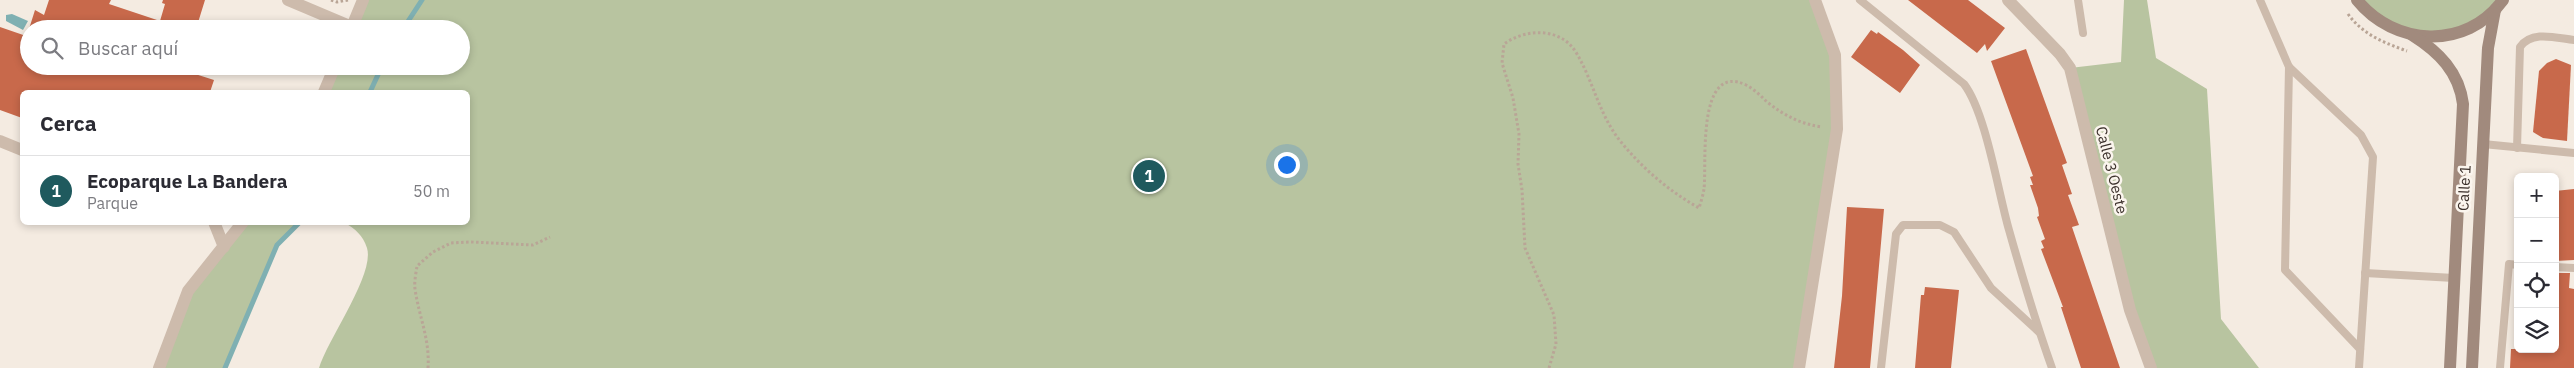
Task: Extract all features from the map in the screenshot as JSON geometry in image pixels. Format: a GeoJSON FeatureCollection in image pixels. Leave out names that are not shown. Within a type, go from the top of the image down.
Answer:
{"type":"FeatureCollection","features":[{"type":"Feature","properties":{"kind":"main road"},"geometry":{"type":"LineString","coordinates":[[2357,0],[2381,23],[2412,35],[2430,37],[2457,33],[2473,26],[2495,10],[2503,0]]}},
{"type":"Feature","properties":{"kind":"main road","name":"Calle 1"},"geometry":{"type":"LineString","coordinates":[[2472,368],[2488,48],[2495,10]]}},
{"type":"Feature","properties":{"kind":"main road","name":"Calle 1"},"geometry":{"type":"LineString","coordinates":[[2412,35],[2437,53],[2448,65],[2461,92],[2463,104],[2450,368]]}},
{"type":"Feature","properties":{"kind":"street"},"geometry":{"type":"LineString","coordinates":[[288,0],[334,20]]}},
{"type":"Feature","properties":{"kind":"street"},"geometry":{"type":"LineString","coordinates":[[355,20],[363,0]]}},
{"type":"Feature","properties":{"kind":"street"},"geometry":{"type":"LineString","coordinates":[[1800,368],[1837,129],[1835,56],[1815,0]]}},
{"type":"Feature","properties":{"kind":"street","name":"Calle 3 Oeste"},"geometry":{"type":"LineString","coordinates":[[2008,0],[2060,54],[2070,68],[2130,310],[2151,368]]}},
{"type":"Feature","properties":{"kind":"street"},"geometry":{"type":"LineString","coordinates":[[325,90],[331,75]]}},
{"type":"Feature","properties":{"kind":"street"},"geometry":{"type":"LineString","coordinates":[[0,141],[20,149]]}},
{"type":"Feature","properties":{"kind":"street"},"geometry":{"type":"LineString","coordinates":[[215,225],[224,247]]}},
{"type":"Feature","properties":{"kind":"street"},"geometry":{"type":"LineString","coordinates":[[159,368],[188,291],[242,225]]}},
{"type":"Feature","properties":{"kind":"lane"},"geometry":{"type":"LineString","coordinates":[[1860,0],[1964,84],[1970,92],[1982,128],[2039,332],[2052,368]]}},
{"type":"Feature","properties":{"kind":"lane"},"geometry":{"type":"LineString","coordinates":[[2078,0],[2083,34]]}},
{"type":"Feature","properties":{"kind":"lane"},"geometry":{"type":"LineString","coordinates":[[2260,0],[2289,68],[2361,135],[2372,157],[2359,368]]}},
{"type":"Feature","properties":{"kind":"lane"},"geometry":{"type":"LineString","coordinates":[[2517,148],[2520,47],[2532,36],[2574,40]]}},
{"type":"Feature","properties":{"kind":"lane"},"geometry":{"type":"LineString","coordinates":[[2289,68],[2285,270],[2360,349]]}},
{"type":"Feature","properties":{"kind":"lane"},"geometry":{"type":"LineString","coordinates":[[2483,144],[2574,154]]}},
{"type":"Feature","properties":{"kind":"lane"},"geometry":{"type":"LineString","coordinates":[[1880,368],[1896,234],[1903,225],[1940,225],[1954,232],[1991,288],[2039,332]]}},
{"type":"Feature","properties":{"kind":"lane"},"geometry":{"type":"LineString","coordinates":[[2500,368],[2509,264],[2514,265]]}},
{"type":"Feature","properties":{"kind":"lane"},"geometry":{"type":"LineString","coordinates":[[2559,267],[2574,268]]}},
{"type":"Feature","properties":{"kind":"lane"},"geometry":{"type":"LineString","coordinates":[[2366,273],[2454,278]]}},
{"type":"Feature","properties":{"kind":"path"},"geometry":{"type":"LineString","coordinates":[[331,0],[337,2],[349,0]]}},
{"type":"Feature","properties":{"kind":"path"},"geometry":{"type":"LineString","coordinates":[[2345,9],[2355,24],[2370,36],[2414,56]]}},
{"type":"Feature","properties":{"kind":"path"},"geometry":{"type":"LineString","coordinates":[[1549,368],[1556,344],[1554,315],[1526,248],[1522,190],[1518,164],[1519,134],[1512,98],[1502,63],[1504,44],[1514,37],[1532,32],[1550,34],[1565,40],[1577,53],[1601,111],[1621,141],[1659,181],[1699,208],[1704,190],[1709,115],[1712,97],[1719,86],[1726,82],[1746,84],[1774,107],[1801,124],[1837,129]]}},
{"type":"Feature","properties":{"kind":"path"},"geometry":{"type":"LineString","coordinates":[[428,368],[429,356],[422,315],[415,289],[417,266],[432,252],[451,243],[533,245],[550,237]]}},
{"type":"Feature","properties":{"kind":"green space"},"geometry":{"type":"Polygon","coordinates":[[[363,0],[1815,0],[1835,55],[1837,129],[1799,368],[319,368],[358,290],[368,259],[367,248],[363,239],[348,225],[470,225],[470,90],[325,90],[331,75],[470,75],[470,20],[355,20],[363,0]]]}},
{"type":"Feature","properties":{"kind":"green space"},"geometry":{"type":"Polygon","coordinates":[[[2124,0],[2147,0],[2156,58],[2207,89],[2221,319],[2259,368],[2151,368],[2070,68],[2121,62],[2124,0]]]}},
{"type":"Feature","properties":{"kind":"green space"},"geometry":{"type":"Polygon","coordinates":[[[2357,0],[2503,0],[2473,26],[2412,35],[2357,0]]]}},
{"type":"Feature","properties":{"kind":"green space"},"geometry":{"type":"Polygon","coordinates":[[[241,225],[298,225],[277,245],[225,368],[159,368],[188,291],[241,225]]]}},
{"type":"Feature","properties":{"kind":"water"},"geometry":{"type":"Polygon","coordinates":[[[12,14],[26,20],[20,20],[20,28],[6,21],[6,15],[12,14]]]}},
{"type":"Feature","properties":{"kind":"building"},"geometry":{"type":"Polygon","coordinates":[[[49,0],[111,0],[109,4],[157,20],[32,20],[35,10],[44,15],[49,0]]]}},
{"type":"Feature","properties":{"kind":"building"},"geometry":{"type":"Polygon","coordinates":[[[163,0],[205,0],[199,20],[160,20],[165,4],[162,3],[163,0]]]}},
{"type":"Feature","properties":{"kind":"building"},"geometry":{"type":"Polygon","coordinates":[[[1908,0],[1968,0],[2005,28],[1987,51],[1985,44],[1977,53],[1908,0]]]}},
{"type":"Feature","properties":{"kind":"building"},"geometry":{"type":"Polygon","coordinates":[[[0,27],[20,34],[20,75],[198,75],[214,80],[211,90],[20,90],[20,117],[0,110],[0,27]]]}},
{"type":"Feature","properties":{"kind":"building"},"geometry":{"type":"Polygon","coordinates":[[[1871,30],[1877,34],[1878,32],[1920,65],[1900,93],[1851,57],[1871,30]]]}},
{"type":"Feature","properties":{"kind":"building"},"geometry":{"type":"Polygon","coordinates":[[[2026,49],[2067,163],[2062,165],[2072,194],[2068,195],[2079,225],[2072,227],[2120,368],[2081,368],[2061,307],[2063,307],[2041,249],[2044,248],[2041,241],[2045,239],[2037,217],[2039,216],[2038,208],[2030,185],[2033,185],[2030,177],[2033,176],[1991,61],[2026,49]]]}},
{"type":"Feature","properties":{"kind":"building"},"geometry":{"type":"Polygon","coordinates":[[[2556,59],[2571,65],[2567,141],[2543,138],[2533,132],[2539,71],[2547,63],[2556,59]]]}},
{"type":"Feature","properties":{"kind":"building"},"geometry":{"type":"Polygon","coordinates":[[[2574,189],[2574,260],[2559,261],[2559,191],[2574,189]]]}},
{"type":"Feature","properties":{"kind":"building"},"geometry":{"type":"Polygon","coordinates":[[[1847,207],[1884,209],[1870,368],[1834,368],[1842,296],[1847,207]]]}},
{"type":"Feature","properties":{"kind":"building"},"geometry":{"type":"Polygon","coordinates":[[[2559,273],[2570,273],[2569,288],[2574,289],[2574,368],[2510,368],[2511,349],[2514,349],[2514,353],[2559,353],[2559,273]]]}},
{"type":"Feature","properties":{"kind":"building"},"geometry":{"type":"Polygon","coordinates":[[[1925,287],[1959,290],[1951,368],[1915,368],[1921,295],[1924,295],[1925,287]]]}},
{"type":"Feature","properties":{"kind":"waterway"},"geometry":{"type":"LineString","coordinates":[[409,20],[422,0]]}},
{"type":"Feature","properties":{"kind":"waterway"},"geometry":{"type":"LineString","coordinates":[[371,90],[378,75]]}},
{"type":"Feature","properties":{"kind":"waterway"},"geometry":{"type":"LineString","coordinates":[[225,368],[277,245],[297,225]]}},
{"type":"Feature","properties":{"kind":"place","name":"Ecoparque La Bandera"},"geometry":{"type":"Point","coordinates":[1149,176]}}]}
